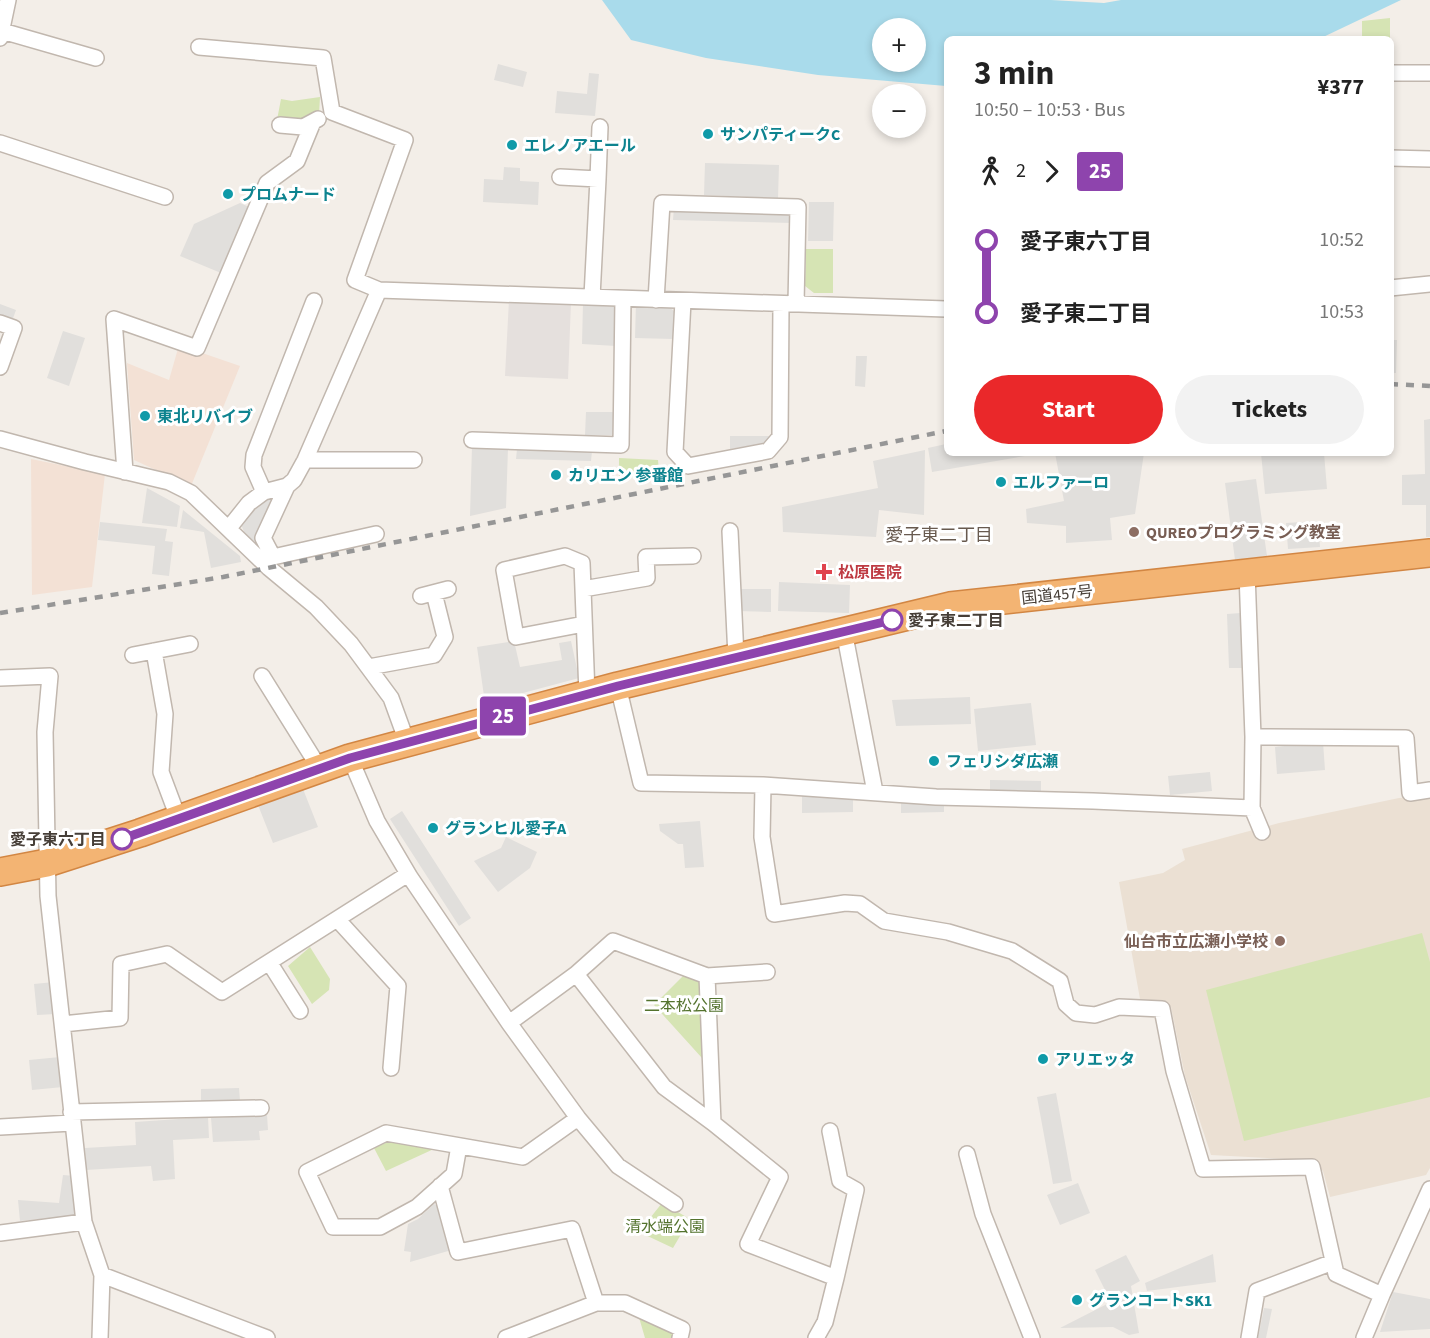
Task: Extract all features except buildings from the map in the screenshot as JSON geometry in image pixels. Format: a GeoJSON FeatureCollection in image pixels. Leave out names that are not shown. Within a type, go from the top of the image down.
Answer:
{"type":"FeatureCollection","features":[{"type":"Feature","properties":{"kind":"highway","name":"国道457号"},"geometry":{"type":"LineString","coordinates":[[0,872],[47,863],[350,758],[407,742],[618,686],[950,606],[1430,553]]}},
{"type":"Feature","properties":{"kind":"street"},"geometry":{"type":"LineString","coordinates":[[5,5],[1,34],[96,58]]}},
{"type":"Feature","properties":{"kind":"street"},"geometry":{"type":"LineString","coordinates":[[199,46],[323,58],[332,112]]}},
{"type":"Feature","properties":{"kind":"street"},"geometry":{"type":"LineString","coordinates":[[1394,73],[1430,73]]}},
{"type":"Feature","properties":{"kind":"street"},"geometry":{"type":"LineString","coordinates":[[280,125],[303,126],[332,112],[405,140],[355,280],[379,290],[944,309]]}},
{"type":"Feature","properties":{"kind":"street"},"geometry":{"type":"LineString","coordinates":[[125,472],[114,319],[197,348],[267,183],[297,160],[313,122]]}},
{"type":"Feature","properties":{"kind":"street"},"geometry":{"type":"LineString","coordinates":[[592,297],[600,126]]}},
{"type":"Feature","properties":{"kind":"street"},"geometry":{"type":"LineString","coordinates":[[0,143],[165,197]]}},
{"type":"Feature","properties":{"kind":"street"},"geometry":{"type":"LineString","coordinates":[[1394,158],[1430,159]]}},
{"type":"Feature","properties":{"kind":"street"},"geometry":{"type":"LineString","coordinates":[[560,177],[598,179]]}},
{"type":"Feature","properties":{"kind":"street"},"geometry":{"type":"LineString","coordinates":[[656,300],[662,203],[798,207],[780,437],[768,451],[688,466],[675,453],[683,301]]}},
{"type":"Feature","properties":{"kind":"street"},"geometry":{"type":"LineString","coordinates":[[1394,288],[1430,284]]}},
{"type":"Feature","properties":{"kind":"street"},"geometry":{"type":"LineString","coordinates":[[376,534],[273,557],[263,538],[287,486],[294,480],[305,459],[379,290]]}},
{"type":"Feature","properties":{"kind":"street"},"geometry":{"type":"LineString","coordinates":[[472,440],[621,445],[623,299]]}},
{"type":"Feature","properties":{"kind":"street"},"geometry":{"type":"LineString","coordinates":[[264,492],[254,467],[255,455],[314,301]]}},
{"type":"Feature","properties":{"kind":"street"},"geometry":{"type":"LineString","coordinates":[[0,323],[14,328],[0,367]]}},
{"type":"Feature","properties":{"kind":"street"},"geometry":{"type":"LineString","coordinates":[[0,439],[169,482],[191,493],[269,568],[316,607],[369,667],[391,698],[407,742]]}},
{"type":"Feature","properties":{"kind":"street"},"geometry":{"type":"LineString","coordinates":[[305,459],[414,460]]}},
{"type":"Feature","properties":{"kind":"street"},"geometry":{"type":"LineString","coordinates":[[229,528],[249,503],[264,492],[287,486]]}},
{"type":"Feature","properties":{"kind":"street"},"geometry":{"type":"LineString","coordinates":[[730,531],[736,657]]}},
{"type":"Feature","properties":{"kind":"street"},"geometry":{"type":"LineString","coordinates":[[584,624],[516,637],[504,570],[565,556],[582,563],[587,694]]}},
{"type":"Feature","properties":{"kind":"street"},"geometry":{"type":"LineString","coordinates":[[583,589],[647,578],[646,557],[693,556]]}},
{"type":"Feature","properties":{"kind":"street"},"geometry":{"type":"LineString","coordinates":[[1247,573],[1253,737],[1252,808],[1262,832]]}},
{"type":"Feature","properties":{"kind":"street"},"geometry":{"type":"LineString","coordinates":[[369,667],[434,655],[445,637],[435,593]]}},
{"type":"Feature","properties":{"kind":"street"},"geometry":{"type":"LineString","coordinates":[[844,631],[875,792]]}},
{"type":"Feature","properties":{"kind":"street"},"geometry":{"type":"LineString","coordinates":[[134,655],[190,644]]}},
{"type":"Feature","properties":{"kind":"street"},"geometry":{"type":"LineString","coordinates":[[154,651],[165,714],[161,772],[178,819]]}},
{"type":"Feature","properties":{"kind":"street"},"geometry":{"type":"LineString","coordinates":[[0,678],[50,676],[45,732],[48,896],[84,1222],[102,1275],[100,1338]]}},
{"type":"Feature","properties":{"kind":"street"},"geometry":{"type":"LineString","coordinates":[[262,676],[320,769]]}},
{"type":"Feature","properties":{"kind":"street"},"geometry":{"type":"LineString","coordinates":[[618,686],[642,783],[763,785],[936,797],[1252,808]]}},
{"type":"Feature","properties":{"kind":"street"},"geometry":{"type":"LineString","coordinates":[[1253,737],[1406,738],[1410,793],[1430,790]]}},
{"type":"Feature","properties":{"kind":"street"},"geometry":{"type":"LineString","coordinates":[[350,758],[377,820],[408,874],[509,1023],[578,1118],[618,1166],[675,1204]]}},
{"type":"Feature","properties":{"kind":"street"},"geometry":{"type":"LineString","coordinates":[[763,785],[762,837],[774,914],[845,903],[860,904],[884,921],[948,932],[1012,951],[1060,981],[1066,1004],[1076,1013],[1095,1015],[1119,1007],[1162,1009],[1174,1071],[1203,1169],[1312,1167],[1336,1274],[1382,1295]]}},
{"type":"Feature","properties":{"kind":"street"},"geometry":{"type":"LineString","coordinates":[[63,1024],[120,1018],[121,964],[167,954],[222,993],[408,874]]}},
{"type":"Feature","properties":{"kind":"street"},"geometry":{"type":"LineString","coordinates":[[337,919],[398,986],[391,1068]]}},
{"type":"Feature","properties":{"kind":"street"},"geometry":{"type":"LineString","coordinates":[[509,1023],[576,974],[613,941],[707,976],[767,972]]}},
{"type":"Feature","properties":{"kind":"street"},"geometry":{"type":"LineString","coordinates":[[269,962],[300,1011]]}},
{"type":"Feature","properties":{"kind":"street"},"geometry":{"type":"LineString","coordinates":[[576,974],[664,1086],[780,1177],[748,1244],[836,1278]]}},
{"type":"Feature","properties":{"kind":"street"},"geometry":{"type":"LineString","coordinates":[[707,976],[713,1123]]}},
{"type":"Feature","properties":{"kind":"street"},"geometry":{"type":"LineString","coordinates":[[0,1127],[72,1117],[261,1108]]}},
{"type":"Feature","properties":{"kind":"street"},"geometry":{"type":"LineString","coordinates":[[459,1146],[453,1174],[417,1207],[380,1227],[333,1227],[307,1172],[386,1133],[523,1157],[578,1118]]}},
{"type":"Feature","properties":{"kind":"street"},"geometry":{"type":"LineString","coordinates":[[816,1338],[825,1322],[856,1190],[840,1180],[831,1131]]}},
{"type":"Feature","properties":{"kind":"street"},"geometry":{"type":"LineString","coordinates":[[967,1154],[983,1214],[1032,1338]]}},
{"type":"Feature","properties":{"kind":"street"},"geometry":{"type":"LineString","coordinates":[[440,1186],[458,1252],[573,1229],[596,1303]]}},
{"type":"Feature","properties":{"kind":"street"},"geometry":{"type":"LineString","coordinates":[[1364,1338],[1430,1189]]}},
{"type":"Feature","properties":{"kind":"street"},"geometry":{"type":"LineString","coordinates":[[0,1233],[84,1222]]}},
{"type":"Feature","properties":{"kind":"street"},"geometry":{"type":"LineString","coordinates":[[1249,1338],[1257,1291],[1333,1262]]}},
{"type":"Feature","properties":{"kind":"street"},"geometry":{"type":"LineString","coordinates":[[102,1275],[267,1338]]}},
{"type":"Feature","properties":{"kind":"street"},"geometry":{"type":"LineString","coordinates":[[506,1338],[596,1303],[625,1303],[682,1329],[680,1338]]}},
{"type":"Feature","properties":{"kind":"shaded area"},"geometry":{"type":"Polygon","coordinates":[[[498,64],[527,72],[523,87],[494,80],[498,64]]]}},
{"type":"Feature","properties":{"kind":"shaded area"},"geometry":{"type":"Polygon","coordinates":[[[589,73],[599,74],[595,116],[555,113],[557,91],[587,94],[589,73]]]}},
{"type":"Feature","properties":{"kind":"shaded area"},"geometry":{"type":"Polygon","coordinates":[[[705,163],[779,165],[778,198],[704,195],[705,163]]]}},
{"type":"Feature","properties":{"kind":"shaded area"},"geometry":{"type":"Polygon","coordinates":[[[504,167],[520,168],[520,181],[539,182],[538,205],[483,202],[484,179],[503,180],[504,167]]]}},
{"type":"Feature","properties":{"kind":"shaded area"},"geometry":{"type":"Polygon","coordinates":[[[809,202],[834,202],[833,241],[808,241],[809,202]]]}},
{"type":"Feature","properties":{"kind":"shaded area"},"geometry":{"type":"Polygon","coordinates":[[[240,203],[249,207],[221,273],[180,256],[194,224],[240,203]]]}},
{"type":"Feature","properties":{"kind":"shaded area"},"geometry":{"type":"Polygon","coordinates":[[[674,207],[793,211],[792,223],[673,220],[674,207]]]}},
{"type":"Feature","properties":{"kind":"shaded area"},"geometry":{"type":"Polygon","coordinates":[[[509,300],[571,302],[568,379],[505,376],[509,300]]]}},
{"type":"Feature","properties":{"kind":"shaded area"},"geometry":{"type":"Polygon","coordinates":[[[583,303],[617,304],[616,346],[582,344],[583,303]]]}},
{"type":"Feature","properties":{"kind":"shaded area"},"geometry":{"type":"Polygon","coordinates":[[[636,303],[666,304],[674,311],[673,339],[635,338],[636,303]]]}},
{"type":"Feature","properties":{"kind":"shaded area"},"geometry":{"type":"Polygon","coordinates":[[[0,304],[16,310],[12,321],[0,316],[0,304]]]}},
{"type":"Feature","properties":{"kind":"shaded area"},"geometry":{"type":"Polygon","coordinates":[[[63,331],[85,338],[69,386],[47,378],[63,331]]]}},
{"type":"Feature","properties":{"kind":"shaded area"},"geometry":{"type":"Polygon","coordinates":[[[1394,340],[1397,340],[1396,373],[1394,373],[1394,340]]]}},
{"type":"Feature","properties":{"kind":"shaded area"},"geometry":{"type":"Polygon","coordinates":[[[179,345],[240,366],[191,486],[134,460],[127,363],[169,380],[179,345]]]}},
{"type":"Feature","properties":{"kind":"shaded area"},"geometry":{"type":"Polygon","coordinates":[[[856,356],[867,356],[865,387],[855,386],[856,356]]]}},
{"type":"Feature","properties":{"kind":"shaded area"},"geometry":{"type":"Polygon","coordinates":[[[586,412],[618,412],[615,435],[585,435],[586,412]]]}},
{"type":"Feature","properties":{"kind":"shaded area"},"geometry":{"type":"Polygon","coordinates":[[[1430,419],[1430,537],[1426,537],[1426,505],[1402,505],[1402,475],[1425,474],[1424,420],[1430,419]]]}},
{"type":"Feature","properties":{"kind":"shaded area"},"geometry":{"type":"Polygon","coordinates":[[[730,436],[770,436],[765,443],[730,449],[730,436]]]}},
{"type":"Feature","properties":{"kind":"shaded area"},"geometry":{"type":"Polygon","coordinates":[[[944,444],[944,456],[1025,456],[932,472],[928,448],[944,444]]]}},
{"type":"Feature","properties":{"kind":"shaded area"},"geometry":{"type":"Polygon","coordinates":[[[472,446],[508,448],[506,508],[470,516],[472,446]]]}},
{"type":"Feature","properties":{"kind":"shaded area"},"geometry":{"type":"Polygon","coordinates":[[[517,449],[592,451],[591,461],[516,459],[517,449]]]}},
{"type":"Feature","properties":{"kind":"shaded area"},"geometry":{"type":"Polygon","coordinates":[[[925,450],[924,515],[879,510],[876,537],[783,532],[782,507],[878,488],[873,461],[925,450]]]}},
{"type":"Feature","properties":{"kind":"shaded area"},"geometry":{"type":"Polygon","coordinates":[[[1056,456],[1144,456],[1135,514],[1110,518],[1112,540],[1066,543],[1066,526],[1027,523],[1026,509],[1064,501],[1056,456]]]}},
{"type":"Feature","properties":{"kind":"shaded area"},"geometry":{"type":"Polygon","coordinates":[[[1261,456],[1324,456],[1327,489],[1265,494],[1261,456]]]}},
{"type":"Feature","properties":{"kind":"shaded area"},"geometry":{"type":"Polygon","coordinates":[[[31,459],[105,474],[92,587],[32,595],[31,459]]]}},
{"type":"Feature","properties":{"kind":"shaded area"},"geometry":{"type":"Polygon","coordinates":[[[1256,479],[1267,556],[1235,560],[1225,483],[1256,479]]]}},
{"type":"Feature","properties":{"kind":"shaded area"},"geometry":{"type":"Polygon","coordinates":[[[147,488],[180,506],[177,527],[142,523],[147,488]]]}},
{"type":"Feature","properties":{"kind":"shaded area"},"geometry":{"type":"Polygon","coordinates":[[[277,496],[255,542],[245,534],[240,522],[262,500],[277,496]]]}},
{"type":"Feature","properties":{"kind":"shaded area"},"geometry":{"type":"Polygon","coordinates":[[[183,510],[240,556],[241,562],[211,568],[204,532],[180,528],[183,510]]]}},
{"type":"Feature","properties":{"kind":"shaded area"},"geometry":{"type":"Polygon","coordinates":[[[1318,521],[1320,547],[1288,549],[1286,523],[1318,521]]]}},
{"type":"Feature","properties":{"kind":"shaded area"},"geometry":{"type":"Polygon","coordinates":[[[100,522],[167,529],[165,541],[173,542],[169,576],[152,574],[155,546],[98,540],[100,522]]]}},
{"type":"Feature","properties":{"kind":"shaded area"},"geometry":{"type":"Polygon","coordinates":[[[779,582],[850,585],[849,613],[778,611],[779,582]]]}},
{"type":"Feature","properties":{"kind":"shaded area"},"geometry":{"type":"Polygon","coordinates":[[[739,589],[771,589],[771,612],[738,611],[739,589]]]}},
{"type":"Feature","properties":{"kind":"shaded area"},"geometry":{"type":"Polygon","coordinates":[[[1241,613],[1244,668],[1229,668],[1227,614],[1241,613]]]}},
{"type":"Feature","properties":{"kind":"shaded area"},"geometry":{"type":"Polygon","coordinates":[[[514,641],[520,667],[562,660],[559,643],[571,641],[579,678],[485,703],[477,647],[514,641]]]}},
{"type":"Feature","properties":{"kind":"shaded area"},"geometry":{"type":"Polygon","coordinates":[[[970,697],[971,724],[896,726],[892,700],[970,697]]]}},
{"type":"Feature","properties":{"kind":"shaded area"},"geometry":{"type":"Polygon","coordinates":[[[1031,703],[1036,745],[978,751],[974,709],[1031,703]]]}},
{"type":"Feature","properties":{"kind":"shaded area"},"geometry":{"type":"Polygon","coordinates":[[[1323,742],[1325,770],[1277,774],[1275,747],[1323,742]]]}},
{"type":"Feature","properties":{"kind":"shaded area"},"geometry":{"type":"Polygon","coordinates":[[[1210,772],[1212,791],[1170,795],[1168,776],[1210,772]]]}},
{"type":"Feature","properties":{"kind":"shaded area"},"geometry":{"type":"Polygon","coordinates":[[[990,780],[1041,781],[1041,791],[990,790],[990,780]]]}},
{"type":"Feature","properties":{"kind":"shaded area"},"geometry":{"type":"Polygon","coordinates":[[[303,789],[318,827],[273,843],[258,805],[303,789]]]}},
{"type":"Feature","properties":{"kind":"shaded area"},"geometry":{"type":"Polygon","coordinates":[[[802,794],[853,798],[853,812],[802,813],[802,794]]]}},
{"type":"Feature","properties":{"kind":"shaded area","name":"仙台市立広瀬小学校"},"geometry":{"type":"Polygon","coordinates":[[[1430,795],[1430,1168],[1426,1175],[1330,1197],[1323,1171],[1307,1160],[1211,1155],[1185,1076],[1171,1007],[1140,999],[1119,882],[1163,873],[1185,860],[1182,849],[1279,823],[1399,798],[1430,795]]]}},
{"type":"Feature","properties":{"kind":"shaded area"},"geometry":{"type":"Polygon","coordinates":[[[901,801],[944,801],[944,812],[901,813],[901,801]]]}},
{"type":"Feature","properties":{"kind":"shaded area"},"geometry":{"type":"Polygon","coordinates":[[[402,811],[471,918],[459,926],[390,819],[402,811]]]}},
{"type":"Feature","properties":{"kind":"shaded area"},"geometry":{"type":"Polygon","coordinates":[[[700,821],[704,867],[685,868],[683,844],[678,844],[660,831],[659,824],[700,821]]]}},
{"type":"Feature","properties":{"kind":"shaded area"},"geometry":{"type":"Polygon","coordinates":[[[506,837],[537,852],[530,868],[498,892],[474,861],[501,848],[506,837]]]}},
{"type":"Feature","properties":{"kind":"shaded area"},"geometry":{"type":"Polygon","coordinates":[[[54,982],[56,1014],[37,1015],[34,984],[54,982]]]}},
{"type":"Feature","properties":{"kind":"shaded area"},"geometry":{"type":"Polygon","coordinates":[[[60,1057],[63,1087],[32,1090],[29,1060],[60,1057]]]}},
{"type":"Feature","properties":{"kind":"shaded area"},"geometry":{"type":"Polygon","coordinates":[[[239,1088],[240,1101],[201,1102],[201,1089],[239,1088]]]}},
{"type":"Feature","properties":{"kind":"shaded area"},"geometry":{"type":"Polygon","coordinates":[[[1056,1093],[1072,1181],[1053,1184],[1037,1097],[1056,1093]]]}},
{"type":"Feature","properties":{"kind":"shaded area"},"geometry":{"type":"Polygon","coordinates":[[[267,1115],[268,1130],[259,1131],[260,1140],[213,1142],[211,1118],[267,1115]]]}},
{"type":"Feature","properties":{"kind":"shaded area"},"geometry":{"type":"Polygon","coordinates":[[[208,1117],[209,1138],[173,1140],[175,1179],[153,1181],[151,1166],[86,1170],[85,1148],[136,1145],[135,1122],[208,1117]]]}},
{"type":"Feature","properties":{"kind":"shaded area"},"geometry":{"type":"Polygon","coordinates":[[[63,1175],[75,1176],[79,1215],[20,1221],[18,1200],[59,1203],[63,1175]]]}},
{"type":"Feature","properties":{"kind":"shaded area"},"geometry":{"type":"Polygon","coordinates":[[[1078,1183],[1090,1213],[1060,1225],[1047,1195],[1078,1183]]]}},
{"type":"Feature","properties":{"kind":"shaded area"},"geometry":{"type":"Polygon","coordinates":[[[434,1204],[443,1209],[455,1249],[410,1262],[411,1252],[404,1251],[408,1224],[418,1219],[434,1204]]]}},
{"type":"Feature","properties":{"kind":"shaded area"},"geometry":{"type":"Polygon","coordinates":[[[1213,1254],[1216,1282],[1147,1291],[1145,1283],[1213,1254]]]}},
{"type":"Feature","properties":{"kind":"shaded area"},"geometry":{"type":"Polygon","coordinates":[[[1126,1255],[1140,1281],[1131,1286],[1139,1333],[1129,1335],[1113,1327],[1060,1328],[1111,1302],[1095,1270],[1126,1255]]]}},
{"type":"Feature","properties":{"kind":"shaded area"},"geometry":{"type":"Polygon","coordinates":[[[1393,1292],[1430,1299],[1430,1329],[1380,1332],[1393,1292]]]}},
{"type":"Feature","properties":{"kind":"shaded area"},"geometry":{"type":"Polygon","coordinates":[[[1264,1308],[1272,1309],[1266,1338],[1258,1338],[1264,1308]]]}},
{"type":"Feature","properties":{"kind":"green space"},"geometry":{"type":"Polygon","coordinates":[[[1390,18],[1390,36],[1362,36],[1362,21],[1390,18]]]}},
{"type":"Feature","properties":{"kind":"green space"},"geometry":{"type":"Polygon","coordinates":[[[320,97],[319,115],[297,121],[277,120],[281,99],[292,101],[320,97]]]}},
{"type":"Feature","properties":{"kind":"green space"},"geometry":{"type":"Polygon","coordinates":[[[806,249],[833,249],[833,293],[814,293],[805,286],[806,249]]]}},
{"type":"Feature","properties":{"kind":"green space"},"geometry":{"type":"Polygon","coordinates":[[[619,458],[658,460],[659,472],[619,480],[619,458]]]}},
{"type":"Feature","properties":{"kind":"green space"},"geometry":{"type":"Polygon","coordinates":[[[1422,933],[1430,962],[1430,1097],[1244,1141],[1206,990],[1422,933]]]}},
{"type":"Feature","properties":{"kind":"green space"},"geometry":{"type":"Polygon","coordinates":[[[310,947],[330,979],[329,990],[312,1004],[288,966],[310,947]]]}},
{"type":"Feature","properties":{"kind":"green space","name":"二本松公園"},"geometry":{"type":"Polygon","coordinates":[[[686,973],[701,978],[708,1056],[702,1058],[654,1005],[686,973]]]}},
{"type":"Feature","properties":{"kind":"green space"},"geometry":{"type":"Polygon","coordinates":[[[395,1139],[436,1148],[386,1171],[374,1148],[395,1139]]]}},
{"type":"Feature","properties":{"kind":"green space","name":"清水端公園"},"geometry":{"type":"Polygon","coordinates":[[[662,1203],[690,1219],[673,1248],[639,1232],[662,1203]]]}},
{"type":"Feature","properties":{"kind":"green space"},"geometry":{"type":"Polygon","coordinates":[[[638,1314],[670,1327],[676,1338],[645,1338],[638,1314]]]}},
{"type":"Feature","properties":{"kind":"water"},"geometry":{"type":"Polygon","coordinates":[[[602,0],[1051,0],[1104,3],[1121,0],[1401,0],[1325,36],[944,36],[944,86],[818,75],[706,58],[631,40],[602,0]]]}},
{"type":"Feature","properties":{"kind":"railway"},"geometry":{"type":"LineString","coordinates":[[1394,384],[1430,386]]}},
{"type":"Feature","properties":{"kind":"railway"},"geometry":{"type":"LineString","coordinates":[[0,613],[223,577],[944,431]]}},
{"type":"Feature","properties":{"kind":"bus line","name":"25"},"geometry":{"type":"LineString","coordinates":[[122,839],[350,758],[618,686],[892,620]]}},
{"type":"Feature","properties":{"kind":"place","name":"サンパティークC"},"geometry":{"type":"Point","coordinates":[708,134]}},
{"type":"Feature","properties":{"kind":"place","name":"エレノアエール"},"geometry":{"type":"Point","coordinates":[512,145]}},
{"type":"Feature","properties":{"kind":"place","name":"プロムナード"},"geometry":{"type":"Point","coordinates":[228,194]}},
{"type":"Feature","properties":{"kind":"place","name":"東北リバイブ"},"geometry":{"type":"Point","coordinates":[145,416]}},
{"type":"Feature","properties":{"kind":"place","name":"カリエン 参番館"},"geometry":{"type":"Point","coordinates":[556,475]}},
{"type":"Feature","properties":{"kind":"place","name":"エルファーロ"},"geometry":{"type":"Point","coordinates":[1001,482]}},
{"type":"Feature","properties":{"kind":"place","name":"QUREOプログラミング教室"},"geometry":{"type":"Point","coordinates":[1134,532]}},
{"type":"Feature","properties":{"kind":"place","name":"松原医院"},"geometry":{"type":"Point","coordinates":[824,572]}},
{"type":"Feature","properties":{"kind":"place","name":"愛子東二丁目"},"geometry":{"type":"Point","coordinates":[892,620]}},
{"type":"Feature","properties":{"kind":"place","name":"フェリシダ広瀬"},"geometry":{"type":"Point","coordinates":[934,761]}},
{"type":"Feature","properties":{"kind":"place","name":"グランヒル愛子A"},"geometry":{"type":"Point","coordinates":[433,828]}},
{"type":"Feature","properties":{"kind":"place","name":"愛子東六丁目"},"geometry":{"type":"Point","coordinates":[122,839]}},
{"type":"Feature","properties":{"kind":"place","name":"仙台市立広瀬小学校"},"geometry":{"type":"Point","coordinates":[1280,941]}},
{"type":"Feature","properties":{"kind":"place","name":"アリエッタ"},"geometry":{"type":"Point","coordinates":[1043,1059]}},
{"type":"Feature","properties":{"kind":"place","name":"グランコートSK1"},"geometry":{"type":"Point","coordinates":[1077,1300]}},
{"type":"Feature","properties":{"kind":"district","name":"愛子東二丁目"},"geometry":{"type":"Point","coordinates":[939,535]}}]}
